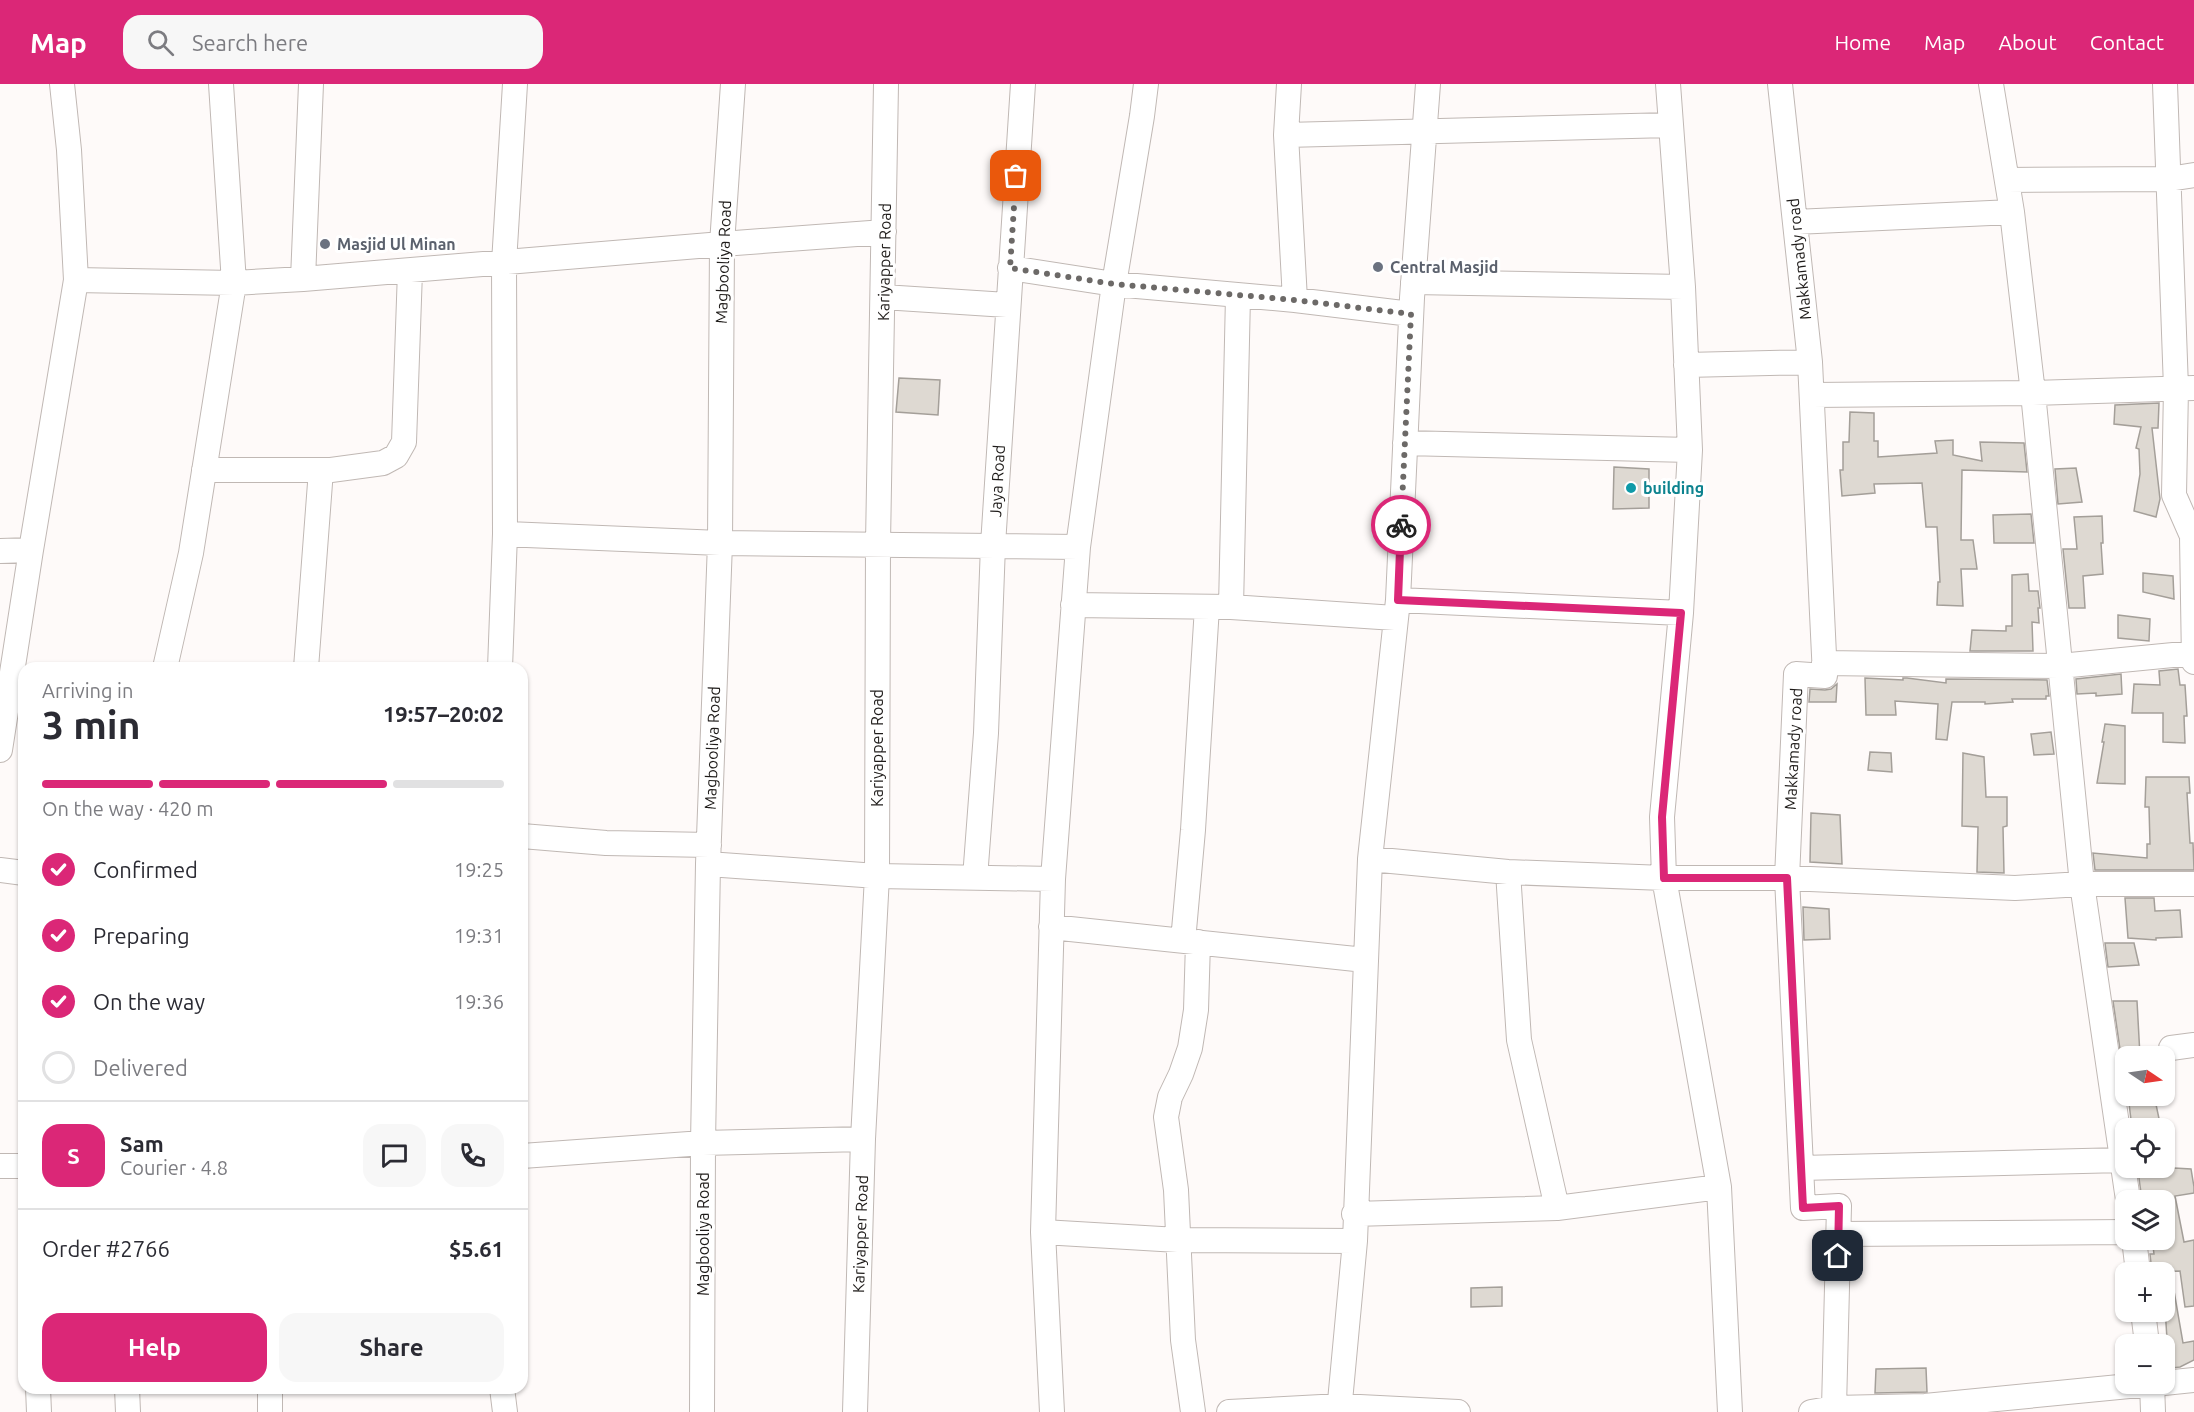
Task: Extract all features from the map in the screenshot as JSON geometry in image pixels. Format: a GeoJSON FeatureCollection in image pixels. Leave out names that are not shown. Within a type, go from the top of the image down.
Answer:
{"type":"FeatureCollection","features":[{"type":"Feature","properties":{"kind":"street"},"geometry":{"type":"LineString","coordinates":[[0,750],[76,279],[69,150],[62,84]]}},
{"type":"Feature","properties":{"kind":"street"},"geometry":{"type":"LineString","coordinates":[[166,662],[191,553],[234,283],[221,84]]}},
{"type":"Feature","properties":{"kind":"street"},"geometry":{"type":"LineString","coordinates":[[303,279],[311,84]]}},
{"type":"Feature","properties":{"kind":"street"},"geometry":{"type":"LineString","coordinates":[[500,662],[505,534],[504,263],[515,84]]}},
{"type":"Feature","properties":{"kind":"street","name":"Magbooliya Road"},"geometry":{"type":"LineString","coordinates":[[702,1412],[709,855],[720,543],[722,244],[733,84]]}},
{"type":"Feature","properties":{"kind":"street","name":"Kariyapper Road"},"geometry":{"type":"LineString","coordinates":[[855,1412],[863,1139],[877,876],[878,543],[886,84]]}},
{"type":"Feature","properties":{"kind":"street","name":"Jaya Road"},"geometry":{"type":"LineString","coordinates":[[975,878],[987,733],[993,545],[1023,84]]}},
{"type":"Feature","properties":{"kind":"street"},"geometry":{"type":"LineString","coordinates":[[1052,1412],[1043,1232],[1053,879],[1078,547],[1114,284],[1146,84]]}},
{"type":"Feature","properties":{"kind":"street"},"geometry":{"type":"LineString","coordinates":[[1289,84],[1286,135],[1295,300]]}},
{"type":"Feature","properties":{"kind":"street"},"geometry":{"type":"LineString","coordinates":[[1339,1409],[1354,1240],[1370,859],[1396,609],[1411,314],[1428,84]]}},
{"type":"Feature","properties":{"kind":"street"},"geometry":{"type":"LineString","coordinates":[[1668,84],[1683,287],[1690,450],[1681,613],[1662,817],[1664,878],[1719,1187],[1730,1412]]}},
{"type":"Feature","properties":{"kind":"street","name":"Makkamady road"},"geometry":{"type":"LineString","coordinates":[[1780,84],[1810,362],[1825,676],[1796,674],[1787,878],[1803,1208],[1839,1206],[1822,1410]]}},
{"type":"Feature","properties":{"kind":"street"},"geometry":{"type":"LineString","coordinates":[[1991,84],[2012,212],[2033,393],[2082,885],[2117,1118]]}},
{"type":"Feature","properties":{"kind":"street"},"geometry":{"type":"LineString","coordinates":[[1824,663],[2060,666],[2194,656],[2192,536],[2174,495],[2185,388],[2169,179],[2165,84]]}},
{"type":"Feature","properties":{"kind":"street"},"geometry":{"type":"LineString","coordinates":[[1286,135],[1670,125]]}},
{"type":"Feature","properties":{"kind":"street"},"geometry":{"type":"LineString","coordinates":[[2007,180],[2169,179],[2194,175]]}},
{"type":"Feature","properties":{"kind":"street"},"geometry":{"type":"LineString","coordinates":[[1795,222],[2012,212]]}},
{"type":"Feature","properties":{"kind":"street"},"geometry":{"type":"LineString","coordinates":[[76,279],[234,283],[303,279],[884,232]]}},
{"type":"Feature","properties":{"kind":"street"},"geometry":{"type":"LineString","coordinates":[[1010,268],[1114,284],[1295,300],[1411,314]]}},
{"type":"Feature","properties":{"kind":"street"},"geometry":{"type":"LineString","coordinates":[[204,470],[321,470],[382,463],[396,456],[404,442],[410,271]]}},
{"type":"Feature","properties":{"kind":"street"},"geometry":{"type":"LineString","coordinates":[[1413,282],[1683,287]]}},
{"type":"Feature","properties":{"kind":"street"},"geometry":{"type":"LineString","coordinates":[[1193,1412],[1183,1340],[1176,1190],[1166,1117],[1170,1097],[1190,1048],[1196,1010],[1190,942],[1193,830],[1219,607],[1238,296]]}},
{"type":"Feature","properties":{"kind":"street"},"geometry":{"type":"LineString","coordinates":[[883,297],[1007,305]]}},
{"type":"Feature","properties":{"kind":"street"},"geometry":{"type":"LineString","coordinates":[[1686,365],[1810,362]]}},
{"type":"Feature","properties":{"kind":"street"},"geometry":{"type":"LineString","coordinates":[[1812,395],[2033,393],[2185,388]]}},
{"type":"Feature","properties":{"kind":"street"},"geometry":{"type":"LineString","coordinates":[[1405,443],[1690,450]]}},
{"type":"Feature","properties":{"kind":"street"},"geometry":{"type":"LineString","coordinates":[[306,662],[321,470]]}},
{"type":"Feature","properties":{"kind":"street"},"geometry":{"type":"LineString","coordinates":[[505,534],[720,543],[1078,547]]}},
{"type":"Feature","properties":{"kind":"street"},"geometry":{"type":"LineString","coordinates":[[0,550],[31,550]]}},
{"type":"Feature","properties":{"kind":"street"},"geometry":{"type":"LineString","coordinates":[[1073,605],[1681,613]]}},
{"type":"Feature","properties":{"kind":"street"},"geometry":{"type":"LineString","coordinates":[[528,836],[606,843],[877,876],[1053,879]]}},
{"type":"Feature","properties":{"kind":"street"},"geometry":{"type":"LineString","coordinates":[[1370,859],[1508,872],[1664,878],[1787,878],[2015,888],[2194,884]]}},
{"type":"Feature","properties":{"kind":"street"},"geometry":{"type":"LineString","coordinates":[[0,870],[18,872]]}},
{"type":"Feature","properties":{"kind":"street"},"geometry":{"type":"LineString","coordinates":[[1508,872],[1519,1040],[1557,1208]]}},
{"type":"Feature","properties":{"kind":"street"},"geometry":{"type":"LineString","coordinates":[[1051,927],[1365,960]]}},
{"type":"Feature","properties":{"kind":"street"},"geometry":{"type":"LineString","coordinates":[[528,1156],[704,1143],[863,1139]]}},
{"type":"Feature","properties":{"kind":"street"},"geometry":{"type":"LineString","coordinates":[[1801,1168],[2115,1160]]}},
{"type":"Feature","properties":{"kind":"street"},"geometry":{"type":"LineString","coordinates":[[0,1166],[18,1166]]}},
{"type":"Feature","properties":{"kind":"street"},"geometry":{"type":"LineString","coordinates":[[1354,1214],[1557,1208],[1719,1187]]}},
{"type":"Feature","properties":{"kind":"street"},"geometry":{"type":"LineString","coordinates":[[1043,1232],[1178,1240],[1354,1240]]}},
{"type":"Feature","properties":{"kind":"street"},"geometry":{"type":"LineString","coordinates":[[1838,1234],[2115,1232]]}},
{"type":"Feature","properties":{"kind":"street"},"geometry":{"type":"LineString","coordinates":[[2175,1382],[2194,1380]]}},
{"type":"Feature","properties":{"kind":"street"},"geometry":{"type":"LineString","coordinates":[[1822,1410],[1925,1409],[2030,1404],[2115,1389]]}},
{"type":"Feature","properties":{"kind":"street"},"geometry":{"type":"LineString","coordinates":[[38,1394],[39,1412]]}},
{"type":"Feature","properties":{"kind":"street"},"geometry":{"type":"LineString","coordinates":[[127,1394],[128,1412]]}},
{"type":"Feature","properties":{"kind":"street"},"geometry":{"type":"LineString","coordinates":[[270,1394],[270,1412]]}},
{"type":"Feature","properties":{"kind":"street"},"geometry":{"type":"LineString","coordinates":[[503,1394],[505,1412]]}},
{"type":"Feature","properties":{"kind":"street"},"geometry":{"type":"LineString","coordinates":[[2152,1394],[2153,1412]]}},
{"type":"Feature","properties":{"kind":"street"},"geometry":{"type":"LineString","coordinates":[[1229,1412],[1339,1409],[1458,1412]]}},
{"type":"Feature","properties":{"kind":"building"},"geometry":{"type":"Polygon","coordinates":[[[899,378],[940,380],[938,415],[896,412],[899,378]]]}},
{"type":"Feature","properties":{"kind":"building"},"geometry":{"type":"Polygon","coordinates":[[[2159,403],[2158,428],[2152,428],[2160,499],[2156,517],[2134,511],[2140,474],[2139,449],[2136,448],[2141,427],[2114,424],[2115,405],[2159,403]]]}},
{"type":"Feature","properties":{"kind":"building"},"geometry":{"type":"Polygon","coordinates":[[[1850,412],[1874,413],[1874,441],[1878,441],[1878,457],[1937,453],[1935,441],[1953,440],[1953,455],[1982,461],[1980,442],[2024,443],[2027,472],[1962,470],[1961,540],[1973,540],[1977,569],[1961,569],[1963,606],[1937,605],[1938,582],[1940,582],[1937,527],[1926,527],[1922,483],[1874,484],[1875,493],[1842,496],[1840,470],[1843,470],[1843,442],[1849,442],[1850,412]]]}},
{"type":"Feature","properties":{"kind":"building","name":"building"},"geometry":{"type":"Polygon","coordinates":[[[1614,467],[1649,469],[1649,508],[1613,509],[1614,467]]]}},
{"type":"Feature","properties":{"kind":"building"},"geometry":{"type":"Polygon","coordinates":[[[2076,468],[2082,502],[2058,504],[2055,469],[2076,468]]]}},
{"type":"Feature","properties":{"kind":"building"},"geometry":{"type":"Polygon","coordinates":[[[2031,514],[2034,543],[1994,543],[1993,515],[2031,514]]]}},
{"type":"Feature","properties":{"kind":"building"},"geometry":{"type":"Polygon","coordinates":[[[2102,516],[2103,574],[2083,576],[2085,608],[2069,608],[2063,549],[2077,549],[2074,517],[2102,516]]]}},
{"type":"Feature","properties":{"kind":"building"},"geometry":{"type":"Polygon","coordinates":[[[2143,573],[2173,576],[2174,599],[2143,592],[2143,573]]]}},
{"type":"Feature","properties":{"kind":"building"},"geometry":{"type":"Polygon","coordinates":[[[2028,574],[2029,591],[2038,591],[2040,608],[2038,608],[2039,623],[2032,622],[2033,651],[1970,651],[1972,630],[2006,631],[2006,626],[2012,626],[2012,575],[2028,574]]]}},
{"type":"Feature","properties":{"kind":"building"},"geometry":{"type":"Polygon","coordinates":[[[2118,615],[2150,619],[2149,641],[2118,638],[2118,615]]]}},
{"type":"Feature","properties":{"kind":"building"},"geometry":{"type":"Polygon","coordinates":[[[2178,669],[2180,685],[2185,685],[2187,716],[2184,716],[2185,743],[2163,742],[2163,713],[2132,713],[2134,684],[2160,685],[2159,671],[2178,669]]]}},
{"type":"Feature","properties":{"kind":"building"},"geometry":{"type":"Polygon","coordinates":[[[2121,674],[2122,694],[2096,696],[2096,693],[2077,694],[2076,679],[2121,674]]]}},
{"type":"Feature","properties":{"kind":"building"},"geometry":{"type":"Polygon","coordinates":[[[1865,678],[1903,680],[1907,678],[1946,683],[1946,679],[2047,680],[2049,696],[2046,696],[2046,699],[2012,699],[2013,702],[1985,704],[1985,702],[1952,702],[1947,740],[1936,739],[1938,704],[1895,701],[1896,715],[1866,715],[1865,678]]]}},
{"type":"Feature","properties":{"kind":"building"},"geometry":{"type":"Polygon","coordinates":[[[1837,684],[1836,702],[1809,702],[1810,689],[1831,689],[1837,684]]]}},
{"type":"Feature","properties":{"kind":"building"},"geometry":{"type":"Polygon","coordinates":[[[2105,724],[2125,726],[2125,784],[2097,783],[2105,724]]]}},
{"type":"Feature","properties":{"kind":"building"},"geometry":{"type":"Polygon","coordinates":[[[2051,732],[2054,754],[2034,755],[2031,734],[2051,732]]]}},
{"type":"Feature","properties":{"kind":"building"},"geometry":{"type":"Polygon","coordinates":[[[1870,752],[1891,753],[1892,772],[1868,770],[1870,752]]]}},
{"type":"Feature","properties":{"kind":"building"},"geometry":{"type":"Polygon","coordinates":[[[1963,753],[1984,757],[1986,797],[2007,797],[2007,826],[2003,827],[2004,873],[1977,872],[1978,827],[1962,826],[1963,753]]]}},
{"type":"Feature","properties":{"kind":"building"},"geometry":{"type":"Polygon","coordinates":[[[2146,777],[2189,777],[2190,793],[2187,793],[2194,870],[2095,870],[2093,853],[2147,858],[2147,844],[2150,844],[2149,807],[2145,807],[2146,777]]]}},
{"type":"Feature","properties":{"kind":"building"},"geometry":{"type":"Polygon","coordinates":[[[1811,813],[1840,815],[1842,864],[1810,862],[1811,813]]]}},
{"type":"Feature","properties":{"kind":"building"},"geometry":{"type":"Polygon","coordinates":[[[2125,898],[2154,898],[2155,911],[2180,910],[2182,937],[2156,938],[2156,940],[2128,938],[2125,898]]]}},
{"type":"Feature","properties":{"kind":"building"},"geometry":{"type":"Polygon","coordinates":[[[1803,907],[1829,909],[1830,939],[1804,940],[1803,907]]]}},
{"type":"Feature","properties":{"kind":"building"},"geometry":{"type":"Polygon","coordinates":[[[2105,943],[2134,943],[2139,965],[2108,967],[2105,943]]]}},
{"type":"Feature","properties":{"kind":"building"},"geometry":{"type":"Polygon","coordinates":[[[2113,1001],[2137,1001],[2139,1046],[2120,1046],[2113,1001]]]}},
{"type":"Feature","properties":{"kind":"building"},"geometry":{"type":"Polygon","coordinates":[[[2129,1106],[2156,1106],[2159,1118],[2131,1118],[2129,1106]]]}},
{"type":"Feature","properties":{"kind":"building"},"geometry":{"type":"Polygon","coordinates":[[[2175,1168],[2191,1169],[2194,1193],[2175,1196],[2175,1190],[2141,1190],[2139,1178],[2175,1178],[2175,1168]]]}},
{"type":"Feature","properties":{"kind":"building"},"geometry":{"type":"Polygon","coordinates":[[[2175,1196],[2184,1242],[2194,1240],[2194,1306],[2185,1307],[2180,1271],[2175,1271],[2175,1262],[2151,1262],[2150,1254],[2154,1254],[2153,1250],[2175,1250],[2175,1196]]]}},
{"type":"Feature","properties":{"kind":"building"},"geometry":{"type":"Polygon","coordinates":[[[1502,1287],[1502,1306],[1471,1307],[1471,1288],[1502,1287]]]}},
{"type":"Feature","properties":{"kind":"building"},"geometry":{"type":"Polygon","coordinates":[[[2175,1297],[2183,1343],[2194,1341],[2194,1360],[2175,1368],[2175,1334],[2167,1334],[2166,1322],[2175,1322],[2175,1297]]]}},
{"type":"Feature","properties":{"kind":"building"},"geometry":{"type":"Polygon","coordinates":[[[1926,1368],[1927,1392],[1875,1393],[1876,1369],[1926,1368]]]}},
{"type":"Feature","properties":{"kind":"way so far"},"geometry":{"type":"LineString","coordinates":[[1016,176],[1010,268],[1114,284],[1295,300],[1411,314],[1401,525]]}},
{"type":"Feature","properties":{"kind":"place","name":"Masjid Ul Minan"},"geometry":{"type":"Point","coordinates":[325,244]}},
{"type":"Feature","properties":{"kind":"place","name":"Central Masjid"},"geometry":{"type":"Point","coordinates":[1378,267]}},
{"type":"Feature","properties":{"kind":"place","name":"building"},"geometry":{"type":"Point","coordinates":[1631,488]}},
{"type":"Feature","properties":{"kind":"route"},"geometry":{"type":"LineString","coordinates":[[1401,525],[1398,600],[1681,613],[1662,817],[1664,878],[1787,878],[1803,1208],[1839,1206],[1838,1256]]}}]}
